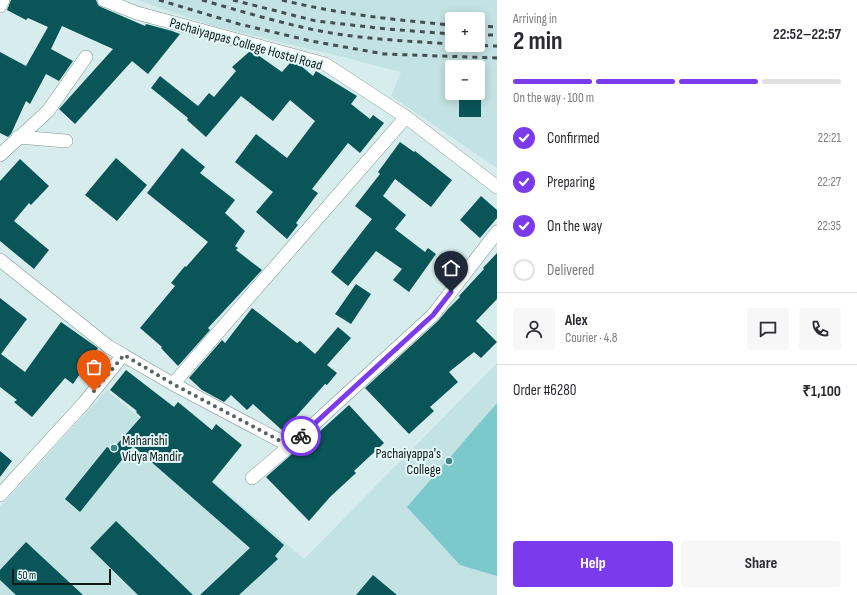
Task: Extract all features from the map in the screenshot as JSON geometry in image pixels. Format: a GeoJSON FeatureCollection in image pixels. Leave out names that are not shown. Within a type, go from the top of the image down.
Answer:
{"type":"FeatureCollection","features":[{"type":"Feature","properties":{"kind":"street"},"geometry":{"type":"LineString","coordinates":[[0,6],[3,0]]}},
{"type":"Feature","properties":{"kind":"street","name":"Pachaiyappas College Hostel Road"},"geometry":{"type":"LineString","coordinates":[[104,0],[138,13],[325,64],[406,117],[497,187]]}},
{"type":"Feature","properties":{"kind":"street"},"geometry":{"type":"LineString","coordinates":[[2,150],[48,110],[86,57]]}},
{"type":"Feature","properties":{"kind":"street"},"geometry":{"type":"LineString","coordinates":[[173,384],[406,117]]}},
{"type":"Feature","properties":{"kind":"street"},"geometry":{"type":"LineString","coordinates":[[18,137],[66,141]]}},
{"type":"Feature","properties":{"kind":"street"},"geometry":{"type":"LineString","coordinates":[[252,478],[290,446],[433,315],[497,232]]}},
{"type":"Feature","properties":{"kind":"street"},"geometry":{"type":"LineString","coordinates":[[0,260],[109,346],[173,384],[290,446]]}},
{"type":"Feature","properties":{"kind":"street"},"geometry":{"type":"LineString","coordinates":[[0,495],[84,403],[124,355]]}},
{"type":"Feature","properties":{"kind":"shaded area"},"geometry":{"type":"Polygon","coordinates":[[[137,0],[497,0],[497,168],[391,96],[401,72],[213,26],[137,0]]]}},
{"type":"Feature","properties":{"kind":"shaded area"},"geometry":{"type":"Polygon","coordinates":[[[497,363],[497,595],[0,595],[0,507],[107,390],[304,559],[497,363]]]}},
{"type":"Feature","properties":{"kind":"shaded area"},"geometry":{"type":"Polygon","coordinates":[[[497,403],[497,576],[460,565],[407,507],[497,403]]]}},
{"type":"Feature","properties":{"kind":"building"},"geometry":{"type":"Polygon","coordinates":[[[11,0],[96,0],[98,5],[101,7],[145,26],[146,24],[180,34],[148,74],[132,61],[75,124],[59,109],[113,49],[62,26],[51,49],[73,61],[59,81],[46,74],[30,104],[26,101],[11,134],[8,137],[0,133],[0,52],[26,66],[48,27],[28,18],[26,20],[7,10],[11,0]]]}},
{"type":"Feature","properties":{"kind":"building"},"geometry":{"type":"Polygon","coordinates":[[[249,52],[255,53],[282,72],[290,63],[300,65],[313,76],[316,71],[357,96],[351,104],[370,119],[373,115],[384,123],[360,153],[348,143],[312,189],[318,193],[296,223],[298,225],[287,239],[256,212],[273,192],[235,162],[256,134],[287,158],[315,121],[290,100],[273,121],[241,96],[206,137],[187,120],[188,118],[151,88],[160,76],[198,106],[209,93],[214,97],[236,71],[232,67],[249,52]]]}},
{"type":"Feature","properties":{"kind":"building"},"geometry":{"type":"Polygon","coordinates":[[[459,100],[481,100],[481,117],[459,117],[459,100]]]}},
{"type":"Feature","properties":{"kind":"building"},"geometry":{"type":"Polygon","coordinates":[[[400,142],[414,152],[415,151],[452,180],[431,207],[395,179],[383,196],[406,215],[395,229],[425,252],[428,248],[436,254],[409,292],[393,280],[402,269],[376,251],[348,286],[331,272],[372,219],[355,206],[380,174],[378,172],[400,142]]]}},
{"type":"Feature","properties":{"kind":"building"},"geometry":{"type":"Polygon","coordinates":[[[182,148],[205,167],[200,173],[235,200],[225,213],[245,231],[235,246],[238,248],[236,250],[262,270],[208,328],[210,330],[178,366],[161,348],[162,347],[140,328],[175,286],[171,283],[208,242],[147,193],[182,148]]]}},
{"type":"Feature","properties":{"kind":"building"},"geometry":{"type":"Polygon","coordinates":[[[116,158],[147,185],[117,221],[85,195],[116,158]]]}},
{"type":"Feature","properties":{"kind":"building"},"geometry":{"type":"Polygon","coordinates":[[[20,159],[49,186],[31,205],[29,203],[14,221],[49,250],[34,269],[0,241],[0,181],[20,159]]]}},
{"type":"Feature","properties":{"kind":"building"},"geometry":{"type":"Polygon","coordinates":[[[481,196],[497,210],[497,218],[480,238],[460,220],[481,196]]]}},
{"type":"Feature","properties":{"kind":"building"},"geometry":{"type":"Polygon","coordinates":[[[497,253],[497,299],[476,321],[497,342],[481,358],[474,352],[449,372],[458,382],[430,407],[434,411],[409,434],[365,388],[438,321],[497,253]]]}},
{"type":"Feature","properties":{"kind":"building"},"geometry":{"type":"Polygon","coordinates":[[[356,284],[371,294],[351,324],[335,314],[356,284]]]}},
{"type":"Feature","properties":{"kind":"building"},"geometry":{"type":"Polygon","coordinates":[[[0,298],[27,319],[1,354],[25,372],[61,322],[98,348],[73,384],[65,378],[32,417],[14,402],[17,400],[0,387],[0,298]]]}},
{"type":"Feature","properties":{"kind":"building"},"geometry":{"type":"Polygon","coordinates":[[[252,308],[297,343],[300,341],[315,354],[338,327],[351,338],[327,365],[337,373],[327,385],[325,384],[283,431],[253,404],[247,410],[231,395],[224,402],[202,390],[189,378],[222,340],[225,343],[252,308]]]}},
{"type":"Feature","properties":{"kind":"building"},"geometry":{"type":"Polygon","coordinates":[[[126,370],[174,407],[178,402],[212,430],[216,424],[242,445],[212,482],[284,545],[275,556],[278,559],[239,595],[200,595],[250,548],[133,446],[80,512],[65,499],[107,447],[112,450],[141,417],[136,412],[137,411],[110,390],[126,370]]]}},
{"type":"Feature","properties":{"kind":"building"},"geometry":{"type":"Polygon","coordinates":[[[349,405],[384,443],[354,471],[356,473],[330,497],[309,521],[266,477],[349,405]]]}},
{"type":"Feature","properties":{"kind":"building"},"geometry":{"type":"Polygon","coordinates":[[[0,451],[12,461],[0,477],[0,451]]]}},
{"type":"Feature","properties":{"kind":"building"},"geometry":{"type":"Polygon","coordinates":[[[116,521],[193,595],[138,595],[90,548],[116,521]]]}},
{"type":"Feature","properties":{"kind":"building"},"geometry":{"type":"Polygon","coordinates":[[[26,542],[83,595],[16,595],[0,580],[0,570],[26,542]]]}},
{"type":"Feature","properties":{"kind":"building"},"geometry":{"type":"Polygon","coordinates":[[[373,575],[397,595],[356,595],[373,575]]]}},
{"type":"Feature","properties":{"kind":"railway"},"geometry":{"type":"LineString","coordinates":[[159,0],[239,24],[311,41],[384,54],[497,58]]}},
{"type":"Feature","properties":{"kind":"railway"},"geometry":{"type":"LineString","coordinates":[[202,0],[315,30],[349,36],[445,43]]}},
{"type":"Feature","properties":{"kind":"railway"},"geometry":{"type":"LineString","coordinates":[[233,0],[316,21],[445,33]]}},
{"type":"Feature","properties":{"kind":"railway"},"geometry":{"type":"LineString","coordinates":[[282,0],[367,16],[445,24]]}},
{"type":"Feature","properties":{"kind":"railway"},"geometry":{"type":"LineString","coordinates":[[485,26],[497,27]]}},
{"type":"Feature","properties":{"kind":"railway"},"geometry":{"type":"LineString","coordinates":[[485,35],[497,35]]}},
{"type":"Feature","properties":{"kind":"railway"},"geometry":{"type":"LineString","coordinates":[[485,46],[497,46]]}},
{"type":"Feature","properties":{"kind":"way so far"},"geometry":{"type":"LineString","coordinates":[[94,391],[124,355],[140,366],[290,446],[301,436]]}},
{"type":"Feature","properties":{"kind":"place","name":"Maharishi Vidya Mandir"},"geometry":{"type":"Point","coordinates":[114,448]}},
{"type":"Feature","properties":{"kind":"place","name":"Pachaiyappa's College"},"geometry":{"type":"Point","coordinates":[449,461]}},
{"type":"Feature","properties":{"kind":"route"},"geometry":{"type":"LineString","coordinates":[[301,436],[433,315],[451,292]]}}]}
